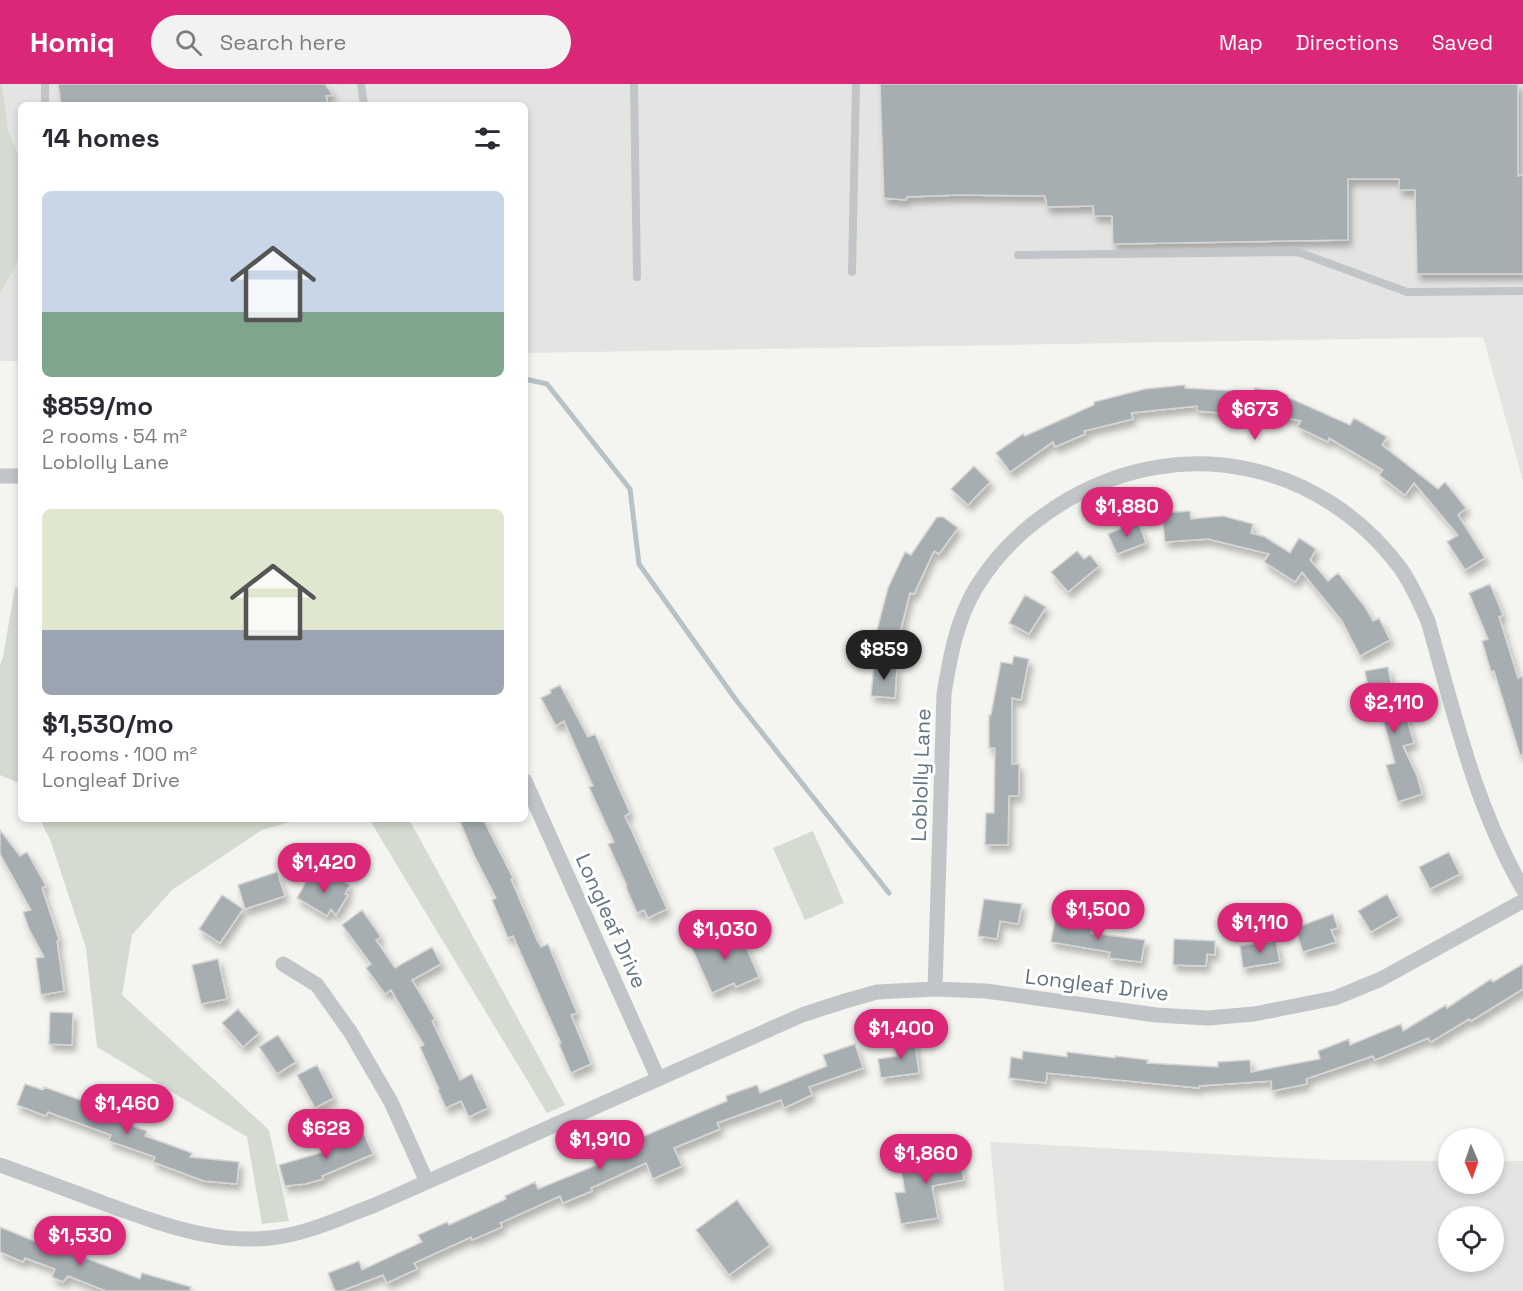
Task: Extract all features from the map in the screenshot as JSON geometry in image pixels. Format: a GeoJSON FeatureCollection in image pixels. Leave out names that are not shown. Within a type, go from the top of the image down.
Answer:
{"type":"FeatureCollection","features":[{"type":"Feature","properties":{"kind":"street","name":"Loblolly Lane"},"geometry":{"type":"LineString","coordinates":[[935,989],[944,694],[950,658],[960,624],[976,587],[995,560],[1030,524],[1089,488],[1120,475],[1154,466],[1188,463],[1226,465],[1260,471],[1293,483],[1329,502],[1374,538],[1401,570],[1417,596],[1428,621],[1477,791],[1489,821],[1523,889]]}},
{"type":"Feature","properties":{"kind":"street"},"geometry":{"type":"LineString","coordinates":[[0,476],[18,476]]}},
{"type":"Feature","properties":{"kind":"street","name":"Longleaf Drive"},"geometry":{"type":"LineString","coordinates":[[528,788],[658,1078]]}},
{"type":"Feature","properties":{"kind":"street","name":"Longleaf Drive"},"geometry":{"type":"LineString","coordinates":[[0,1165],[154,1222],[190,1232],[226,1238],[292,1235],[375,1205],[802,1015],[844,1000],[877,992],[935,989],[987,991],[1156,1015],[1208,1018],[1254,1014],[1335,998],[1381,979],[1523,902]]}},
{"type":"Feature","properties":{"kind":"street"},"geometry":{"type":"LineString","coordinates":[[283,964],[317,985],[351,1033],[391,1102],[427,1182]]}},
{"type":"Feature","properties":{"kind":"lane"},"geometry":{"type":"LineString","coordinates":[[45,84],[45,102]]}},
{"type":"Feature","properties":{"kind":"lane"},"geometry":{"type":"LineString","coordinates":[[361,84],[364,102]]}},
{"type":"Feature","properties":{"kind":"lane"},"geometry":{"type":"LineString","coordinates":[[634,84],[637,277]]}},
{"type":"Feature","properties":{"kind":"lane"},"geometry":{"type":"LineString","coordinates":[[852,272],[856,84]]}},
{"type":"Feature","properties":{"kind":"lane"},"geometry":{"type":"LineString","coordinates":[[1018,255],[1298,252],[1407,292],[1523,291]]}},
{"type":"Feature","properties":{"kind":"shaded area"},"geometry":{"type":"Polygon","coordinates":[[[0,84],[2,84],[8,129],[18,154],[18,260],[0,293],[0,84]]]}},
{"type":"Feature","properties":{"kind":"shaded area"},"geometry":{"type":"Polygon","coordinates":[[[2,84],[1523,84],[1523,481],[1483,337],[528,353],[528,102],[18,102],[18,154],[8,129],[2,84]]]}},
{"type":"Feature","properties":{"kind":"shaded area"},"geometry":{"type":"Polygon","coordinates":[[[18,260],[18,361],[0,361],[0,293],[18,260]]]}},
{"type":"Feature","properties":{"kind":"shaded area"},"geometry":{"type":"Polygon","coordinates":[[[15,587],[18,588],[18,783],[0,775],[0,665],[15,587]]]}},
{"type":"Feature","properties":{"kind":"shaded area"},"geometry":{"type":"Polygon","coordinates":[[[41,822],[290,822],[262,830],[172,890],[132,935],[122,995],[269,1130],[289,1221],[262,1224],[247,1137],[97,1047],[86,948],[51,842],[41,822]]]}},
{"type":"Feature","properties":{"kind":"shaded area"},"geometry":{"type":"Polygon","coordinates":[[[371,822],[411,822],[565,1105],[547,1113],[371,822]]]}},
{"type":"Feature","properties":{"kind":"shaded area"},"geometry":{"type":"Polygon","coordinates":[[[813,831],[844,903],[805,920],[773,848],[813,831]]]}},
{"type":"Feature","properties":{"kind":"shaded area"},"geometry":{"type":"Polygon","coordinates":[[[990,1142],[1331,1160],[1438,1161],[1438,1194],[1504,1194],[1504,1161],[1523,1161],[1523,1291],[1004,1291],[990,1142]]]}},
{"type":"Feature","properties":{"kind":"building"},"geometry":{"type":"Polygon","coordinates":[[[58,84],[325,84],[333,95],[326,96],[327,102],[61,102],[58,84]]]}},
{"type":"Feature","properties":{"kind":"building"},"geometry":{"type":"Polygon","coordinates":[[[880,84],[1518,84],[1518,176],[1523,175],[1523,274],[1417,274],[1415,190],[1399,190],[1399,179],[1348,179],[1348,240],[1113,244],[1112,216],[1094,216],[1093,206],[1047,207],[1045,196],[957,195],[907,197],[906,200],[884,198],[880,84]]]}},
{"type":"Feature","properties":{"kind":"building"},"geometry":{"type":"Polygon","coordinates":[[[1185,385],[1185,388],[1254,392],[1255,388],[1288,395],[1287,397],[1350,425],[1354,418],[1387,437],[1382,445],[1438,489],[1445,482],[1466,508],[1458,515],[1485,558],[1465,570],[1447,542],[1458,535],[1414,483],[1405,495],[1379,475],[1383,470],[1329,438],[1328,442],[1297,427],[1301,421],[1235,407],[1235,414],[1197,411],[1197,406],[1131,413],[1133,419],[1084,431],[1085,434],[1055,447],[1053,442],[1010,472],[996,453],[1023,434],[1025,436],[1094,405],[1094,402],[1145,389],[1185,385]]]}},
{"type":"Feature","properties":{"kind":"building"},"geometry":{"type":"Polygon","coordinates":[[[974,466],[990,482],[968,505],[951,489],[974,466]]]}},
{"type":"Feature","properties":{"kind":"building"},"geometry":{"type":"Polygon","coordinates":[[[1190,511],[1191,519],[1223,516],[1253,524],[1251,533],[1265,537],[1290,553],[1299,538],[1316,549],[1310,560],[1328,581],[1338,573],[1373,621],[1379,618],[1390,640],[1360,656],[1342,621],[1302,572],[1295,582],[1264,562],[1269,554],[1208,539],[1165,542],[1162,513],[1190,511]]]}},
{"type":"Feature","properties":{"kind":"building"},"geometry":{"type":"Polygon","coordinates":[[[937,517],[943,517],[958,528],[939,554],[934,551],[914,594],[910,593],[897,644],[875,638],[888,588],[905,552],[911,555],[937,517]]]}},
{"type":"Feature","properties":{"kind":"building"},"geometry":{"type":"Polygon","coordinates":[[[1138,522],[1146,543],[1117,554],[1108,534],[1138,522]]]}},
{"type":"Feature","properties":{"kind":"building"},"geometry":{"type":"Polygon","coordinates":[[[1077,551],[1084,559],[1090,555],[1099,566],[1068,592],[1051,572],[1077,551]]]}},
{"type":"Feature","properties":{"kind":"building"},"geometry":{"type":"Polygon","coordinates":[[[1490,584],[1503,615],[1499,617],[1518,678],[1523,676],[1523,755],[1520,755],[1494,671],[1491,672],[1482,641],[1488,639],[1469,593],[1490,584]]]}},
{"type":"Feature","properties":{"kind":"building"},"geometry":{"type":"Polygon","coordinates":[[[1025,595],[1046,607],[1029,634],[1009,623],[1025,595]]]}},
{"type":"Feature","properties":{"kind":"building"},"geometry":{"type":"Polygon","coordinates":[[[1014,656],[1029,659],[1021,700],[1012,698],[1012,764],[1019,764],[1019,796],[1009,796],[1008,845],[985,845],[986,813],[994,813],[995,748],[989,748],[989,715],[991,715],[1001,662],[1012,664],[1014,656]]]}},
{"type":"Feature","properties":{"kind":"building"},"geometry":{"type":"Polygon","coordinates":[[[874,664],[897,666],[895,698],[871,696],[874,664]]]}},
{"type":"Feature","properties":{"kind":"building"},"geometry":{"type":"Polygon","coordinates":[[[1388,667],[1397,713],[1405,711],[1414,743],[1403,746],[1417,776],[1422,794],[1398,802],[1386,765],[1395,763],[1378,702],[1371,704],[1365,671],[1388,667]]]}},
{"type":"Feature","properties":{"kind":"building"},"geometry":{"type":"Polygon","coordinates":[[[560,685],[588,737],[595,734],[630,813],[625,816],[667,909],[648,918],[644,910],[637,913],[608,844],[614,842],[589,787],[593,786],[564,721],[556,726],[541,698],[560,685]]]}},
{"type":"Feature","properties":{"kind":"building"},"geometry":{"type":"Polygon","coordinates":[[[460,822],[485,822],[513,878],[511,879],[537,940],[541,947],[548,944],[577,1013],[571,1015],[591,1064],[571,1073],[559,1044],[561,1043],[513,936],[508,938],[492,900],[496,898],[460,822]]]}},
{"type":"Feature","properties":{"kind":"building"},"geometry":{"type":"Polygon","coordinates":[[[0,830],[20,856],[27,852],[46,886],[42,888],[59,940],[57,941],[64,991],[41,995],[36,958],[44,957],[23,912],[31,910],[0,854],[0,830]]]}},
{"type":"Feature","properties":{"kind":"building"},"geometry":{"type":"Polygon","coordinates":[[[1449,852],[1460,874],[1430,889],[1419,867],[1449,852]]]}},
{"type":"Feature","properties":{"kind":"building"},"geometry":{"type":"Polygon","coordinates":[[[312,871],[331,882],[335,876],[350,885],[345,894],[348,895],[336,915],[331,909],[327,916],[297,898],[312,871]]]}},
{"type":"Feature","properties":{"kind":"building"},"geometry":{"type":"Polygon","coordinates":[[[277,872],[285,896],[245,909],[238,885],[277,872]]]}},
{"type":"Feature","properties":{"kind":"building"},"geometry":{"type":"Polygon","coordinates":[[[1387,894],[1399,916],[1371,932],[1358,911],[1387,894]]]}},
{"type":"Feature","properties":{"kind":"building"},"geometry":{"type":"Polygon","coordinates":[[[222,895],[243,909],[220,943],[199,929],[222,895]]]}},
{"type":"Feature","properties":{"kind":"building"},"geometry":{"type":"Polygon","coordinates":[[[984,899],[1022,904],[1018,924],[1000,921],[997,939],[978,936],[984,899]]]}},
{"type":"Feature","properties":{"kind":"building"},"geometry":{"type":"Polygon","coordinates":[[[362,910],[381,937],[376,940],[395,968],[432,947],[441,964],[412,980],[435,1019],[432,1021],[460,1080],[472,1074],[488,1108],[469,1117],[461,1101],[446,1108],[420,1047],[424,1045],[391,990],[385,994],[366,968],[371,964],[342,925],[362,910]]]}},
{"type":"Feature","properties":{"kind":"building"},"geometry":{"type":"Polygon","coordinates":[[[1333,914],[1338,928],[1331,930],[1336,942],[1303,952],[1295,928],[1333,914]]]}},
{"type":"Feature","properties":{"kind":"building"},"geometry":{"type":"Polygon","coordinates":[[[1055,920],[1092,926],[1091,933],[1145,940],[1141,962],[1109,958],[1110,952],[1051,942],[1055,920]]]}},
{"type":"Feature","properties":{"kind":"building"},"geometry":{"type":"Polygon","coordinates":[[[729,929],[736,943],[743,940],[759,977],[736,987],[734,983],[712,993],[691,946],[729,929]]]}},
{"type":"Feature","properties":{"kind":"building"},"geometry":{"type":"Polygon","coordinates":[[[1174,939],[1215,941],[1215,955],[1207,954],[1206,966],[1173,965],[1174,939]]]}},
{"type":"Feature","properties":{"kind":"building"},"geometry":{"type":"Polygon","coordinates":[[[1276,941],[1280,962],[1243,968],[1240,946],[1276,941]]]}},
{"type":"Feature","properties":{"kind":"building"},"geometry":{"type":"Polygon","coordinates":[[[218,959],[227,999],[201,1004],[192,965],[218,959]]]}},
{"type":"Feature","properties":{"kind":"building"},"geometry":{"type":"Polygon","coordinates":[[[1523,964],[1523,989],[1471,1021],[1469,1019],[1431,1042],[1428,1038],[1375,1060],[1373,1056],[1306,1079],[1307,1084],[1272,1091],[1271,1081],[1199,1086],[1199,1088],[1047,1073],[1046,1083],[1009,1078],[1011,1057],[1022,1059],[1023,1051],[1067,1057],[1067,1052],[1148,1060],[1147,1063],[1218,1067],[1218,1062],[1250,1060],[1251,1072],[1320,1059],[1318,1051],[1349,1039],[1350,1045],[1401,1024],[1403,1031],[1446,1005],[1447,1008],[1491,979],[1493,982],[1523,964]]]}},
{"type":"Feature","properties":{"kind":"building"},"geometry":{"type":"Polygon","coordinates":[[[238,1009],[259,1033],[243,1047],[222,1023],[238,1009]]]}},
{"type":"Feature","properties":{"kind":"building"},"geometry":{"type":"Polygon","coordinates":[[[50,1012],[73,1013],[72,1045],[49,1044],[50,1012]]]}},
{"type":"Feature","properties":{"kind":"building"},"geometry":{"type":"Polygon","coordinates":[[[278,1035],[296,1062],[277,1074],[259,1047],[278,1035]]]}},
{"type":"Feature","properties":{"kind":"building"},"geometry":{"type":"Polygon","coordinates":[[[914,1037],[919,1073],[881,1078],[878,1059],[897,1056],[895,1040],[914,1037]]]}},
{"type":"Feature","properties":{"kind":"building"},"geometry":{"type":"Polygon","coordinates":[[[855,1044],[863,1068],[809,1087],[812,1095],[784,1108],[781,1100],[717,1123],[720,1129],[674,1148],[682,1166],[653,1179],[646,1163],[563,1203],[560,1196],[500,1223],[502,1227],[472,1240],[471,1237],[414,1263],[417,1269],[387,1283],[383,1275],[341,1291],[335,1291],[328,1273],[359,1261],[362,1270],[422,1242],[418,1235],[447,1222],[449,1225],[506,1199],[505,1196],[535,1182],[538,1189],[597,1165],[595,1161],[636,1142],[635,1140],[727,1101],[726,1096],[757,1085],[760,1093],[827,1066],[823,1055],[855,1044]]]}},
{"type":"Feature","properties":{"kind":"building"},"geometry":{"type":"Polygon","coordinates":[[[317,1065],[334,1098],[315,1108],[297,1075],[317,1065]]]}},
{"type":"Feature","properties":{"kind":"building"},"geometry":{"type":"Polygon","coordinates":[[[25,1084],[43,1090],[44,1087],[103,1108],[101,1115],[147,1131],[145,1136],[192,1153],[190,1157],[239,1162],[237,1184],[204,1181],[153,1162],[155,1157],[109,1141],[111,1135],[48,1112],[46,1116],[17,1105],[25,1084]]]}},
{"type":"Feature","properties":{"kind":"building"},"geometry":{"type":"Polygon","coordinates":[[[362,1130],[373,1154],[322,1176],[323,1179],[285,1186],[279,1165],[327,1151],[325,1146],[362,1130]]]}},
{"type":"Feature","properties":{"kind":"building"},"geometry":{"type":"Polygon","coordinates":[[[959,1151],[964,1180],[932,1186],[938,1218],[901,1224],[895,1193],[905,1192],[900,1162],[959,1151]]]}},
{"type":"Feature","properties":{"kind":"building"},"geometry":{"type":"Polygon","coordinates":[[[737,1200],[770,1245],[729,1275],[696,1230],[737,1200]]]}},
{"type":"Feature","properties":{"kind":"building"},"geometry":{"type":"Polygon","coordinates":[[[0,1227],[46,1246],[47,1242],[77,1253],[77,1255],[140,1279],[142,1273],[191,1287],[190,1291],[106,1291],[68,1276],[63,1282],[52,1277],[55,1269],[25,1258],[23,1262],[0,1252],[0,1227]]]}},
{"type":"Feature","properties":{"kind":"waterway"},"geometry":{"type":"LineString","coordinates":[[528,380],[547,384],[630,489],[639,564],[736,700],[889,893]]}}]}
